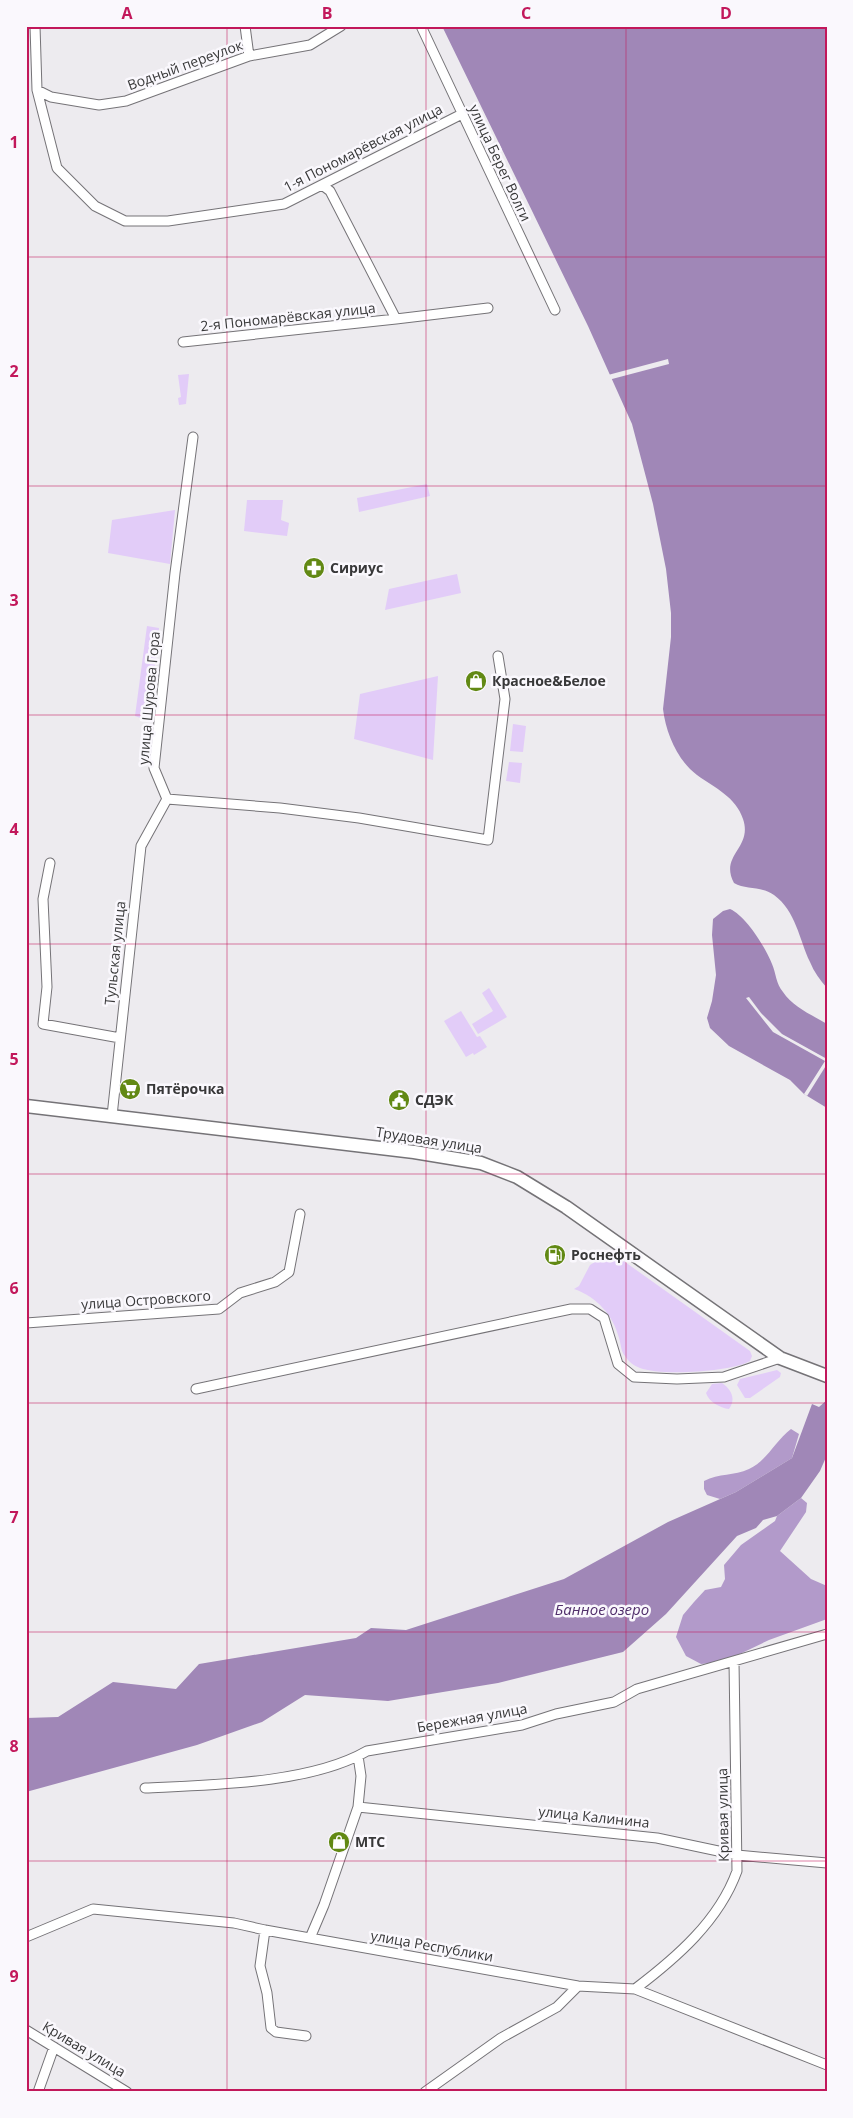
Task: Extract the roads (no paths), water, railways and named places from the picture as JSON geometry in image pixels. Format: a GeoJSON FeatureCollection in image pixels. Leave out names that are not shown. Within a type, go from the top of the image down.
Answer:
{"type":"FeatureCollection","features":[{"type":"Feature","properties":{"kind":"main road","name":"Трудовая улица"},"geometry":{"type":"LineString","coordinates":[[26,1106],[414,1152],[481,1163],[517,1177],[566,1208],[780,1358],[827,1376]]}},
{"type":"Feature","properties":{"kind":"street"},"geometry":{"type":"LineString","coordinates":[[35,26],[37,90]]}},
{"type":"Feature","properties":{"kind":"street"},"geometry":{"type":"LineString","coordinates":[[245,26],[249,56]]}},
{"type":"Feature","properties":{"kind":"street","name":"Водный переулок"},"geometry":{"type":"LineString","coordinates":[[37,90],[51,97],[100,106],[126,101],[249,56],[310,45],[341,26]]}},
{"type":"Feature","properties":{"kind":"street","name":"улица Берег Волги"},"geometry":{"type":"LineString","coordinates":[[421,26],[555,310]]}},
{"type":"Feature","properties":{"kind":"street","name":"1-я Пономарёвская улица"},"geometry":{"type":"LineString","coordinates":[[37,90],[58,168],[94,206],[126,221],[168,221],[284,204],[462,114]]}},
{"type":"Feature","properties":{"kind":"street","name":"2-я Пономарёвская улица"},"geometry":{"type":"LineString","coordinates":[[322,186],[330,191],[396,319]]}},
{"type":"Feature","properties":{"kind":"street","name":"2-я Пономарёвская улица"},"geometry":{"type":"LineString","coordinates":[[183,342],[488,308]]}},
{"type":"Feature","properties":{"kind":"street","name":"улица Шурова Гора"},"geometry":{"type":"LineString","coordinates":[[167,799],[154,768],[175,573],[193,437]]}},
{"type":"Feature","properties":{"kind":"street"},"geometry":{"type":"LineString","coordinates":[[167,799],[280,808],[359,818],[488,840],[505,699],[498,656]]}},
{"type":"Feature","properties":{"kind":"street","name":"Тульская улица"},"geometry":{"type":"LineString","coordinates":[[112,1116],[141,846],[167,799]]}},
{"type":"Feature","properties":{"kind":"street"},"geometry":{"type":"LineString","coordinates":[[50,863],[42,899],[47,987],[43,1024],[120,1038]]}},
{"type":"Feature","properties":{"kind":"street","name":"улица Островского"},"geometry":{"type":"LineString","coordinates":[[26,1323],[219,1309],[240,1293],[275,1282],[289,1272],[300,1214]]}},
{"type":"Feature","properties":{"kind":"street"},"geometry":{"type":"LineString","coordinates":[[196,1390],[571,1309],[590,1309],[604,1318],[618,1364],[634,1377],[677,1379],[724,1377],[780,1358]]}},
{"type":"Feature","properties":{"kind":"street","name":"Бережная улица"},"geometry":{"type":"LineString","coordinates":[[145,1788],[208,1785],[315,1771],[367,1751],[522,1725],[556,1714],[614,1702],[637,1689],[827,1634]]}},
{"type":"Feature","properties":{"kind":"street","name":"Кривая улица"},"geometry":{"type":"LineString","coordinates":[[635,1989],[681,1951],[705,1927],[733,1882],[737,1870],[734,1661]]}},
{"type":"Feature","properties":{"kind":"street"},"geometry":{"type":"LineString","coordinates":[[310,1938],[324,1905],[358,1807],[361,1776],[358,1756]]}},
{"type":"Feature","properties":{"kind":"street","name":"улица Калинина"},"geometry":{"type":"LineString","coordinates":[[358,1807],[657,1838],[737,1855],[827,1863]]}},
{"type":"Feature","properties":{"kind":"street","name":"улица Республики"},"geometry":{"type":"LineString","coordinates":[[26,1937],[93,1909],[234,1923],[578,1986],[635,1989],[827,2065]]}},
{"type":"Feature","properties":{"kind":"street"},"geometry":{"type":"LineString","coordinates":[[265,1930],[260,1966],[267,1994],[271,2028],[276,2032],[306,2036]]}},
{"type":"Feature","properties":{"kind":"street"},"geometry":{"type":"LineString","coordinates":[[425,2092],[501,2038],[556,2007],[578,1986]]}},
{"type":"Feature","properties":{"kind":"street","name":"Кривая улица"},"geometry":{"type":"LineString","coordinates":[[26,2030],[127,2092]]}},
{"type":"Feature","properties":{"kind":"street"},"geometry":{"type":"LineString","coordinates":[[38,2092],[54,2047]]}},
{"type":"Feature","properties":{"kind":"water"},"geometry":{"type":"Polygon","coordinates":[[[442,26],[827,26],[827,988],[813,969],[792,917],[781,902],[769,892],[734,883],[730,873],[730,865],[741,845],[745,829],[740,811],[730,799],[690,769],[678,754],[670,736],[663,709],[671,637],[671,613],[666,569],[653,504],[632,424],[588,326],[442,26]]]}},
{"type":"Feature","properties":{"kind":"water"},"geometry":{"type":"Polygon","coordinates":[[[730,909],[749,925],[760,941],[772,964],[779,986],[787,997],[803,1010],[827,1024],[827,1108],[804,1094],[790,1080],[729,1046],[710,1028],[707,1018],[716,975],[712,935],[713,919],[723,911],[730,909]]]}},
{"type":"Feature","properties":{"kind":"water","name":"Банное озеро"},"geometry":{"type":"Polygon","coordinates":[[[827,1400],[827,1455],[820,1471],[801,1498],[777,1516],[763,1520],[756,1528],[737,1536],[666,1614],[623,1652],[498,1683],[388,1701],[305,1695],[262,1722],[197,1745],[26,1792],[26,1718],[58,1717],[113,1682],[176,1689],[199,1664],[356,1638],[371,1628],[406,1630],[564,1579],[668,1522],[736,1492],[792,1458],[812,1404],[819,1407],[827,1400]]]}},
{"type":"Feature","properties":{"kind":"place","name":"Сириус"},"geometry":{"type":"Point","coordinates":[314,568]}},
{"type":"Feature","properties":{"kind":"place","name":"Красное&Белое"},"geometry":{"type":"Point","coordinates":[476,681]}},
{"type":"Feature","properties":{"kind":"place","name":"Пятёрочка"},"geometry":{"type":"Point","coordinates":[130,1089]}},
{"type":"Feature","properties":{"kind":"place","name":"СДЭК"},"geometry":{"type":"Point","coordinates":[399,1100]}},
{"type":"Feature","properties":{"kind":"place","name":"Роснефть"},"geometry":{"type":"Point","coordinates":[555,1255]}},
{"type":"Feature","properties":{"kind":"place","name":"МТС"},"geometry":{"type":"Point","coordinates":[339,1842]}}]}
